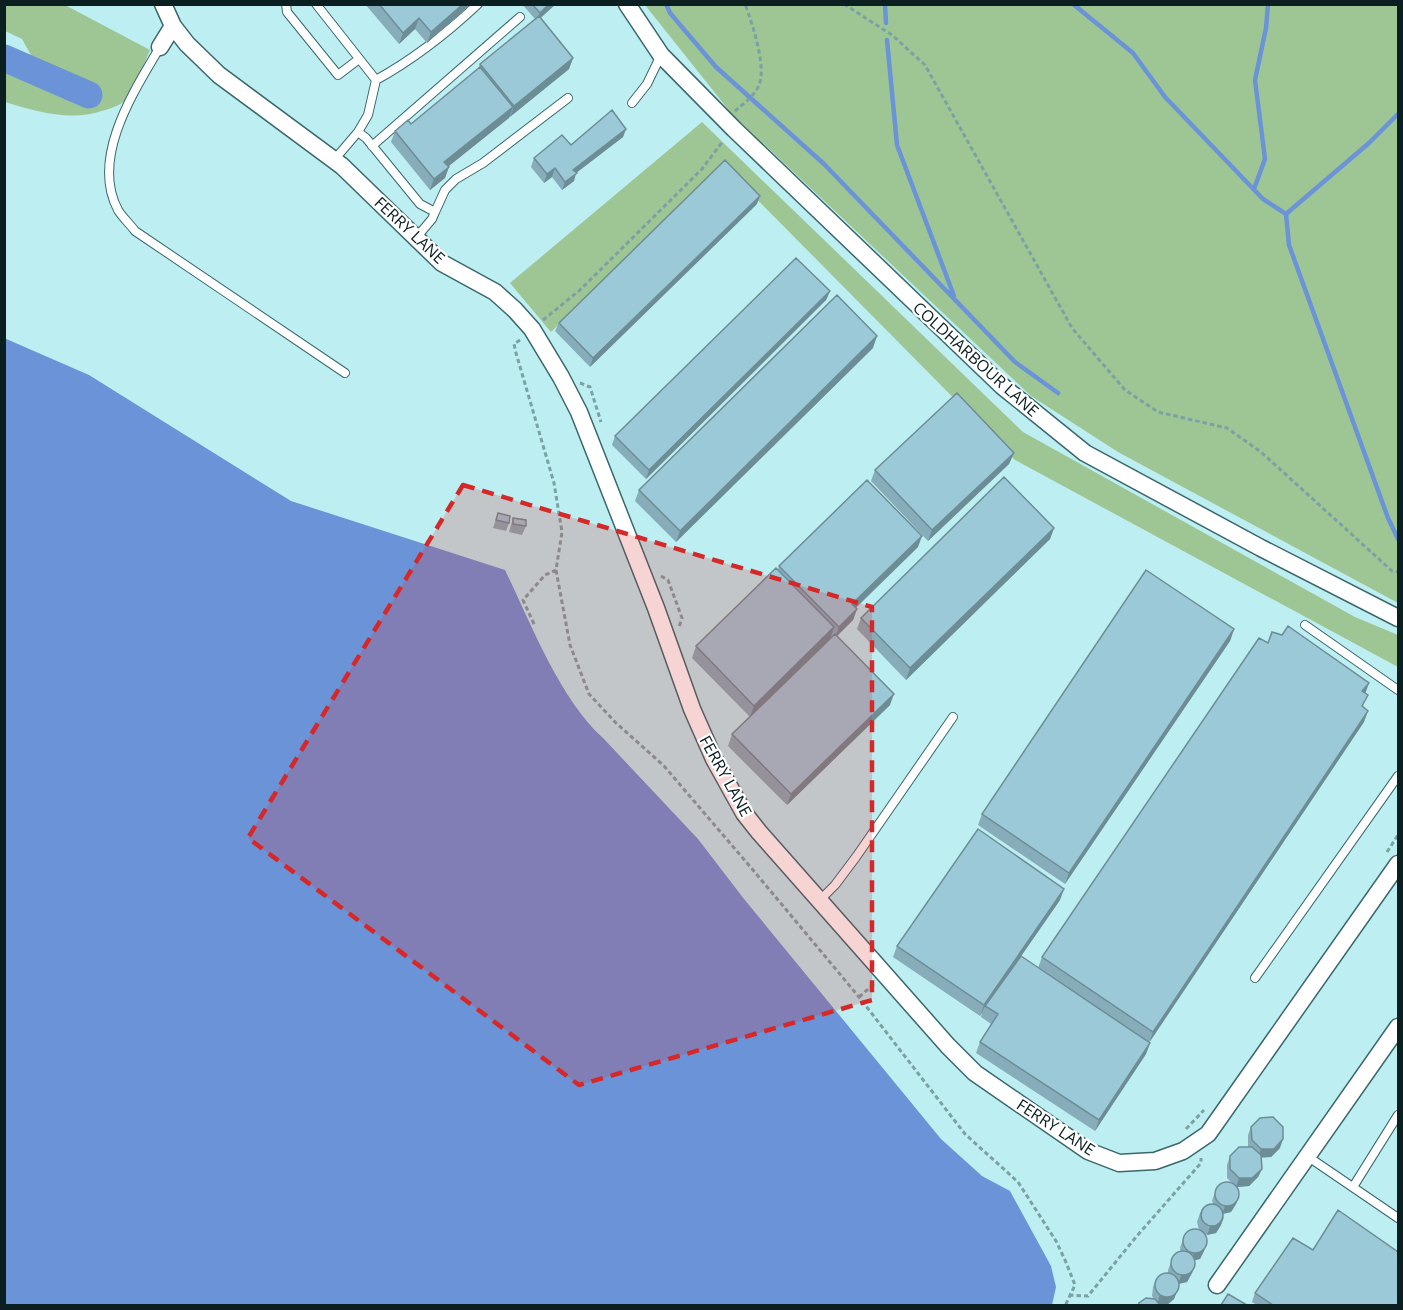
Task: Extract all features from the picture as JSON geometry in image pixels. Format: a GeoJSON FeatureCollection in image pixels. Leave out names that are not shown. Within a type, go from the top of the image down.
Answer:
{"type":"FeatureCollection","features":[{"type":"Feature","properties":{"kind":"street","name":"FERRY LANE"},"geometry":{"type":"LineString","coordinates":[[163,4],[173,26],[187,44],[219,75],[334,160],[442,263],[495,292],[532,329],[579,412],[656,608],[692,709],[725,781],[744,813],[948,1047],[975,1073],[1089,1151],[1119,1162],[1155,1161],[1183,1151],[1208,1134],[1398,864]]}},
{"type":"Feature","properties":{"kind":"street","name":"COLDHARBOUR LANE"},"geometry":{"type":"LineString","coordinates":[[627,4],[661,55],[734,129],[1002,386],[1084,453],[1398,618]]}},
{"type":"Feature","properties":{"kind":"street"},"geometry":{"type":"LineString","coordinates":[[160,47],[173,26]]}},
{"type":"Feature","properties":{"kind":"street"},"geometry":{"type":"LineString","coordinates":[[1217,1285],[1398,1027]]}},
{"type":"Feature","properties":{"kind":"lane"},"geometry":{"type":"LineString","coordinates":[[286,4],[287,12],[338,75],[359,59]]}},
{"type":"Feature","properties":{"kind":"lane"},"geometry":{"type":"LineString","coordinates":[[316,4],[376,80]]}},
{"type":"Feature","properties":{"kind":"lane"},"geometry":{"type":"LineString","coordinates":[[334,160],[358,132],[368,115],[376,80],[435,42],[478,4]]}},
{"type":"Feature","properties":{"kind":"lane"},"geometry":{"type":"LineString","coordinates":[[372,146],[520,18]]}},
{"type":"Feature","properties":{"kind":"lane"},"geometry":{"type":"LineString","coordinates":[[160,47],[117,128],[111,151],[109,171],[111,191],[118,211],[135,231],[345,373]]}},
{"type":"Feature","properties":{"kind":"lane"},"geometry":{"type":"LineString","coordinates":[[632,103],[647,84],[661,55]]}},
{"type":"Feature","properties":{"kind":"lane"},"geometry":{"type":"LineString","coordinates":[[416,238],[432,219],[445,190],[456,179],[483,163],[568,98]]}},
{"type":"Feature","properties":{"kind":"lane"},"geometry":{"type":"LineString","coordinates":[[358,132],[420,204],[435,212]]}},
{"type":"Feature","properties":{"kind":"lane"},"geometry":{"type":"LineString","coordinates":[[1305,625],[1398,690]]}},
{"type":"Feature","properties":{"kind":"lane"},"geometry":{"type":"LineString","coordinates":[[819,901],[856,857],[953,717]]}},
{"type":"Feature","properties":{"kind":"lane"},"geometry":{"type":"LineString","coordinates":[[1255,978],[1398,776]]}},
{"type":"Feature","properties":{"kind":"lane"},"geometry":{"type":"LineString","coordinates":[[1353,1187],[1398,1115]]}},
{"type":"Feature","properties":{"kind":"lane"},"geometry":{"type":"LineString","coordinates":[[1307,1156],[1398,1218]]}},
{"type":"Feature","properties":{"kind":"path"},"geometry":{"type":"LineString","coordinates":[[532,329],[580,290],[702,169],[742,119],[735,111],[759,87],[761,76],[753,24],[745,4]]}},
{"type":"Feature","properties":{"kind":"path"},"geometry":{"type":"LineString","coordinates":[[844,4],[892,35],[925,65],[1072,328],[1125,390],[1158,412],[1227,428],[1261,452],[1392,571],[1398,572]]}},
{"type":"Feature","properties":{"kind":"path"},"geometry":{"type":"LineString","coordinates":[[514,344],[554,483],[562,532],[556,570],[570,645],[590,694],[616,723],[664,766],[860,997],[965,1134],[1023,1188],[1065,1260],[1075,1285],[1065,1305]]}},
{"type":"Feature","properties":{"kind":"path"},"geometry":{"type":"LineString","coordinates":[[592,392],[600,419]]}},
{"type":"Feature","properties":{"kind":"path"},"geometry":{"type":"LineString","coordinates":[[534,624],[523,600],[545,575],[556,570]]}},
{"type":"Feature","properties":{"kind":"path"},"geometry":{"type":"LineString","coordinates":[[668,580],[682,618],[678,633]]}},
{"type":"Feature","properties":{"kind":"path"},"geometry":{"type":"LineString","coordinates":[[860,997],[870,988]]}},
{"type":"Feature","properties":{"kind":"path"},"geometry":{"type":"LineString","coordinates":[[1180,1133],[1208,1105]]}},
{"type":"Feature","properties":{"kind":"path"},"geometry":{"type":"LineString","coordinates":[[1069,1295],[1088,1296],[1201,1163],[1202,1160],[1195,1145]]}},
{"type":"Feature","properties":{"kind":"highlighted area"},"geometry":{"type":"Polygon","coordinates":[[[463,485],[872,607],[872,1000],[579,1085],[248,838],[463,485]]]}},
{"type":"Feature","properties":{"kind":"green space"},"geometry":{"type":"Polygon","coordinates":[[[4,5],[65,5],[150,50],[129,97],[121,104],[111,108],[80,115],[42,112],[5,102],[5,66],[67,93],[73,83],[36,64],[22,39],[5,31],[4,5]]]}},
{"type":"Feature","properties":{"kind":"green space"},"geometry":{"type":"Polygon","coordinates":[[[645,5],[1398,5],[1398,603],[1118,452],[1031,396],[731,113],[645,5]]]}},
{"type":"Feature","properties":{"kind":"green space"},"geometry":{"type":"Polygon","coordinates":[[[702,122],[1023,432],[1355,617],[1398,635],[1398,667],[1015,460],[722,164],[551,332],[510,283],[702,122]]]}},
{"type":"Feature","properties":{"kind":"water"},"geometry":{"type":"Polygon","coordinates":[[[4,338],[89,375],[291,501],[505,570],[547,659],[587,721],[698,839],[744,899],[941,1139],[982,1176],[1010,1191],[1051,1266],[1056,1287],[1052,1305],[5,1305],[4,338]]]}},
{"type":"Feature","properties":{"kind":"building"},"geometry":{"type":"Polygon","coordinates":[[[379,4],[463,4],[431,32],[419,18],[403,33],[379,4]]]}},
{"type":"Feature","properties":{"kind":"building"},"geometry":{"type":"Polygon","coordinates":[[[532,4],[549,4],[540,13],[532,4]]]}},
{"type":"Feature","properties":{"kind":"building"},"geometry":{"type":"Polygon","coordinates":[[[539,16],[573,58],[514,106],[480,64],[539,16]]]}},
{"type":"Feature","properties":{"kind":"building"},"geometry":{"type":"Polygon","coordinates":[[[480,67],[513,107],[444,162],[449,167],[434,179],[395,131],[408,120],[411,124],[480,67]]]}},
{"type":"Feature","properties":{"kind":"building"},"geometry":{"type":"Polygon","coordinates":[[[612,110],[626,129],[573,170],[577,173],[565,182],[555,168],[547,174],[534,158],[562,135],[571,145],[612,110]]]}},
{"type":"Feature","properties":{"kind":"building"},"geometry":{"type":"Polygon","coordinates":[[[725,160],[760,196],[593,358],[559,323],[725,160]]]}},
{"type":"Feature","properties":{"kind":"building"},"geometry":{"type":"Polygon","coordinates":[[[796,258],[830,291],[649,470],[615,436],[796,258]]]}},
{"type":"Feature","properties":{"kind":"building"},"geometry":{"type":"Polygon","coordinates":[[[837,295],[877,336],[680,531],[639,490],[837,295]]]}},
{"type":"Feature","properties":{"kind":"building"},"geometry":{"type":"Polygon","coordinates":[[[957,393],[1014,453],[932,530],[875,470],[957,393]]]}},
{"type":"Feature","properties":{"kind":"building"},"geometry":{"type":"Polygon","coordinates":[[[1004,477],[1054,528],[910,668],[861,618],[1004,477]]]}},
{"type":"Feature","properties":{"kind":"building"},"geometry":{"type":"Polygon","coordinates":[[[867,480],[922,536],[852,604],[857,609],[839,627],[779,566],[867,480]]]}},
{"type":"Feature","properties":{"kind":"building"},"geometry":{"type":"Polygon","coordinates":[[[498,513],[510,516],[509,523],[496,520],[498,513]]]}},
{"type":"Feature","properties":{"kind":"building"},"geometry":{"type":"Polygon","coordinates":[[[513,518],[526,520],[526,526],[513,524],[513,518]]]}},
{"type":"Feature","properties":{"kind":"building"},"geometry":{"type":"Polygon","coordinates":[[[776,568],[834,627],[754,706],[696,646],[776,568]]]}},
{"type":"Feature","properties":{"kind":"building"},"geometry":{"type":"Polygon","coordinates":[[[1146,570],[1234,629],[1069,873],[982,814],[1146,570]]]}},
{"type":"Feature","properties":{"kind":"building"},"geometry":{"type":"Polygon","coordinates":[[[1288,626],[1369,683],[1362,691],[1368,695],[1362,706],[1368,711],[1153,1032],[1042,957],[1259,638],[1268,643],[1272,632],[1282,635],[1288,626]]]}},
{"type":"Feature","properties":{"kind":"building"},"geometry":{"type":"Polygon","coordinates":[[[835,634],[894,694],[791,794],[732,734],[835,634]]]}},
{"type":"Feature","properties":{"kind":"building"},"geometry":{"type":"Polygon","coordinates":[[[978,829],[1064,889],[984,1005],[897,946],[978,829]]]}},
{"type":"Feature","properties":{"kind":"building"},"geometry":{"type":"Polygon","coordinates":[[[1021,956],[1150,1043],[1099,1120],[980,1042],[998,1014],[985,1006],[1021,956]]]}},
{"type":"Feature","properties":{"kind":"building"},"geometry":{"type":"Polygon","coordinates":[[[1273,1117],[1283,1127],[1283,1139],[1274,1149],[1261,1149],[1252,1140],[1251,1127],[1260,1118],[1273,1117]]]}},
{"type":"Feature","properties":{"kind":"building"},"geometry":{"type":"Polygon","coordinates":[[[1239,1147],[1252,1147],[1261,1155],[1262,1169],[1252,1178],[1239,1178],[1230,1169],[1230,1156],[1239,1147]]]}},
{"type":"Feature","properties":{"kind":"building"},"geometry":{"type":"Polygon","coordinates":[[[1227,1182],[1235,1186],[1239,1194],[1235,1202],[1227,1206],[1219,1202],[1215,1194],[1219,1186],[1227,1182]]]}},
{"type":"Feature","properties":{"kind":"building"},"geometry":{"type":"Polygon","coordinates":[[[1208,1204],[1216,1204],[1223,1211],[1223,1219],[1216,1226],[1208,1226],[1201,1219],[1201,1211],[1208,1204]]]}},
{"type":"Feature","properties":{"kind":"building"},"geometry":{"type":"Polygon","coordinates":[[[1338,1210],[1398,1252],[1398,1305],[1273,1305],[1255,1293],[1293,1238],[1313,1250],[1338,1210]]]}},
{"type":"Feature","properties":{"kind":"building"},"geometry":{"type":"Polygon","coordinates":[[[1195,1229],[1203,1233],[1207,1241],[1203,1249],[1195,1253],[1187,1249],[1183,1241],[1187,1233],[1195,1229]]]}},
{"type":"Feature","properties":{"kind":"building"},"geometry":{"type":"Polygon","coordinates":[[[1183,1251],[1191,1255],[1195,1263],[1191,1271],[1183,1275],[1175,1271],[1171,1263],[1175,1255],[1183,1251]]]}},
{"type":"Feature","properties":{"kind":"building"},"geometry":{"type":"Polygon","coordinates":[[[1167,1273],[1175,1277],[1179,1285],[1175,1293],[1167,1297],[1159,1293],[1155,1285],[1159,1277],[1167,1273]]]}},
{"type":"Feature","properties":{"kind":"building"},"geometry":{"type":"Polygon","coordinates":[[[1228,1294],[1247,1305],[1221,1305],[1228,1294]]]}},
{"type":"Feature","properties":{"kind":"building"},"geometry":{"type":"Polygon","coordinates":[[[1146,1298],[1155,1299],[1160,1305],[1138,1305],[1146,1298]]]}},
{"type":"Feature","properties":{"kind":"waterway"},"geometry":{"type":"LineString","coordinates":[[666,4],[670,13],[716,67],[824,164],[1015,362],[1058,393]]}},
{"type":"Feature","properties":{"kind":"waterway"},"geometry":{"type":"LineString","coordinates":[[885,4],[886,23]]}},
{"type":"Feature","properties":{"kind":"waterway"},"geometry":{"type":"LineString","coordinates":[[1073,4],[1133,53],[1165,97],[1263,199],[1286,214]]}},
{"type":"Feature","properties":{"kind":"waterway"},"geometry":{"type":"LineString","coordinates":[[1254,189],[1265,159],[1255,80],[1266,28],[1268,4]]}},
{"type":"Feature","properties":{"kind":"waterway"},"geometry":{"type":"LineString","coordinates":[[887,40],[897,145],[954,296]]}},
{"type":"Feature","properties":{"kind":"waterway"},"geometry":{"type":"LineString","coordinates":[[4,58],[89,95]]}},
{"type":"Feature","properties":{"kind":"waterway"},"geometry":{"type":"LineString","coordinates":[[1398,114],[1369,143],[1286,214],[1289,245],[1388,518],[1398,539]]}}]}
